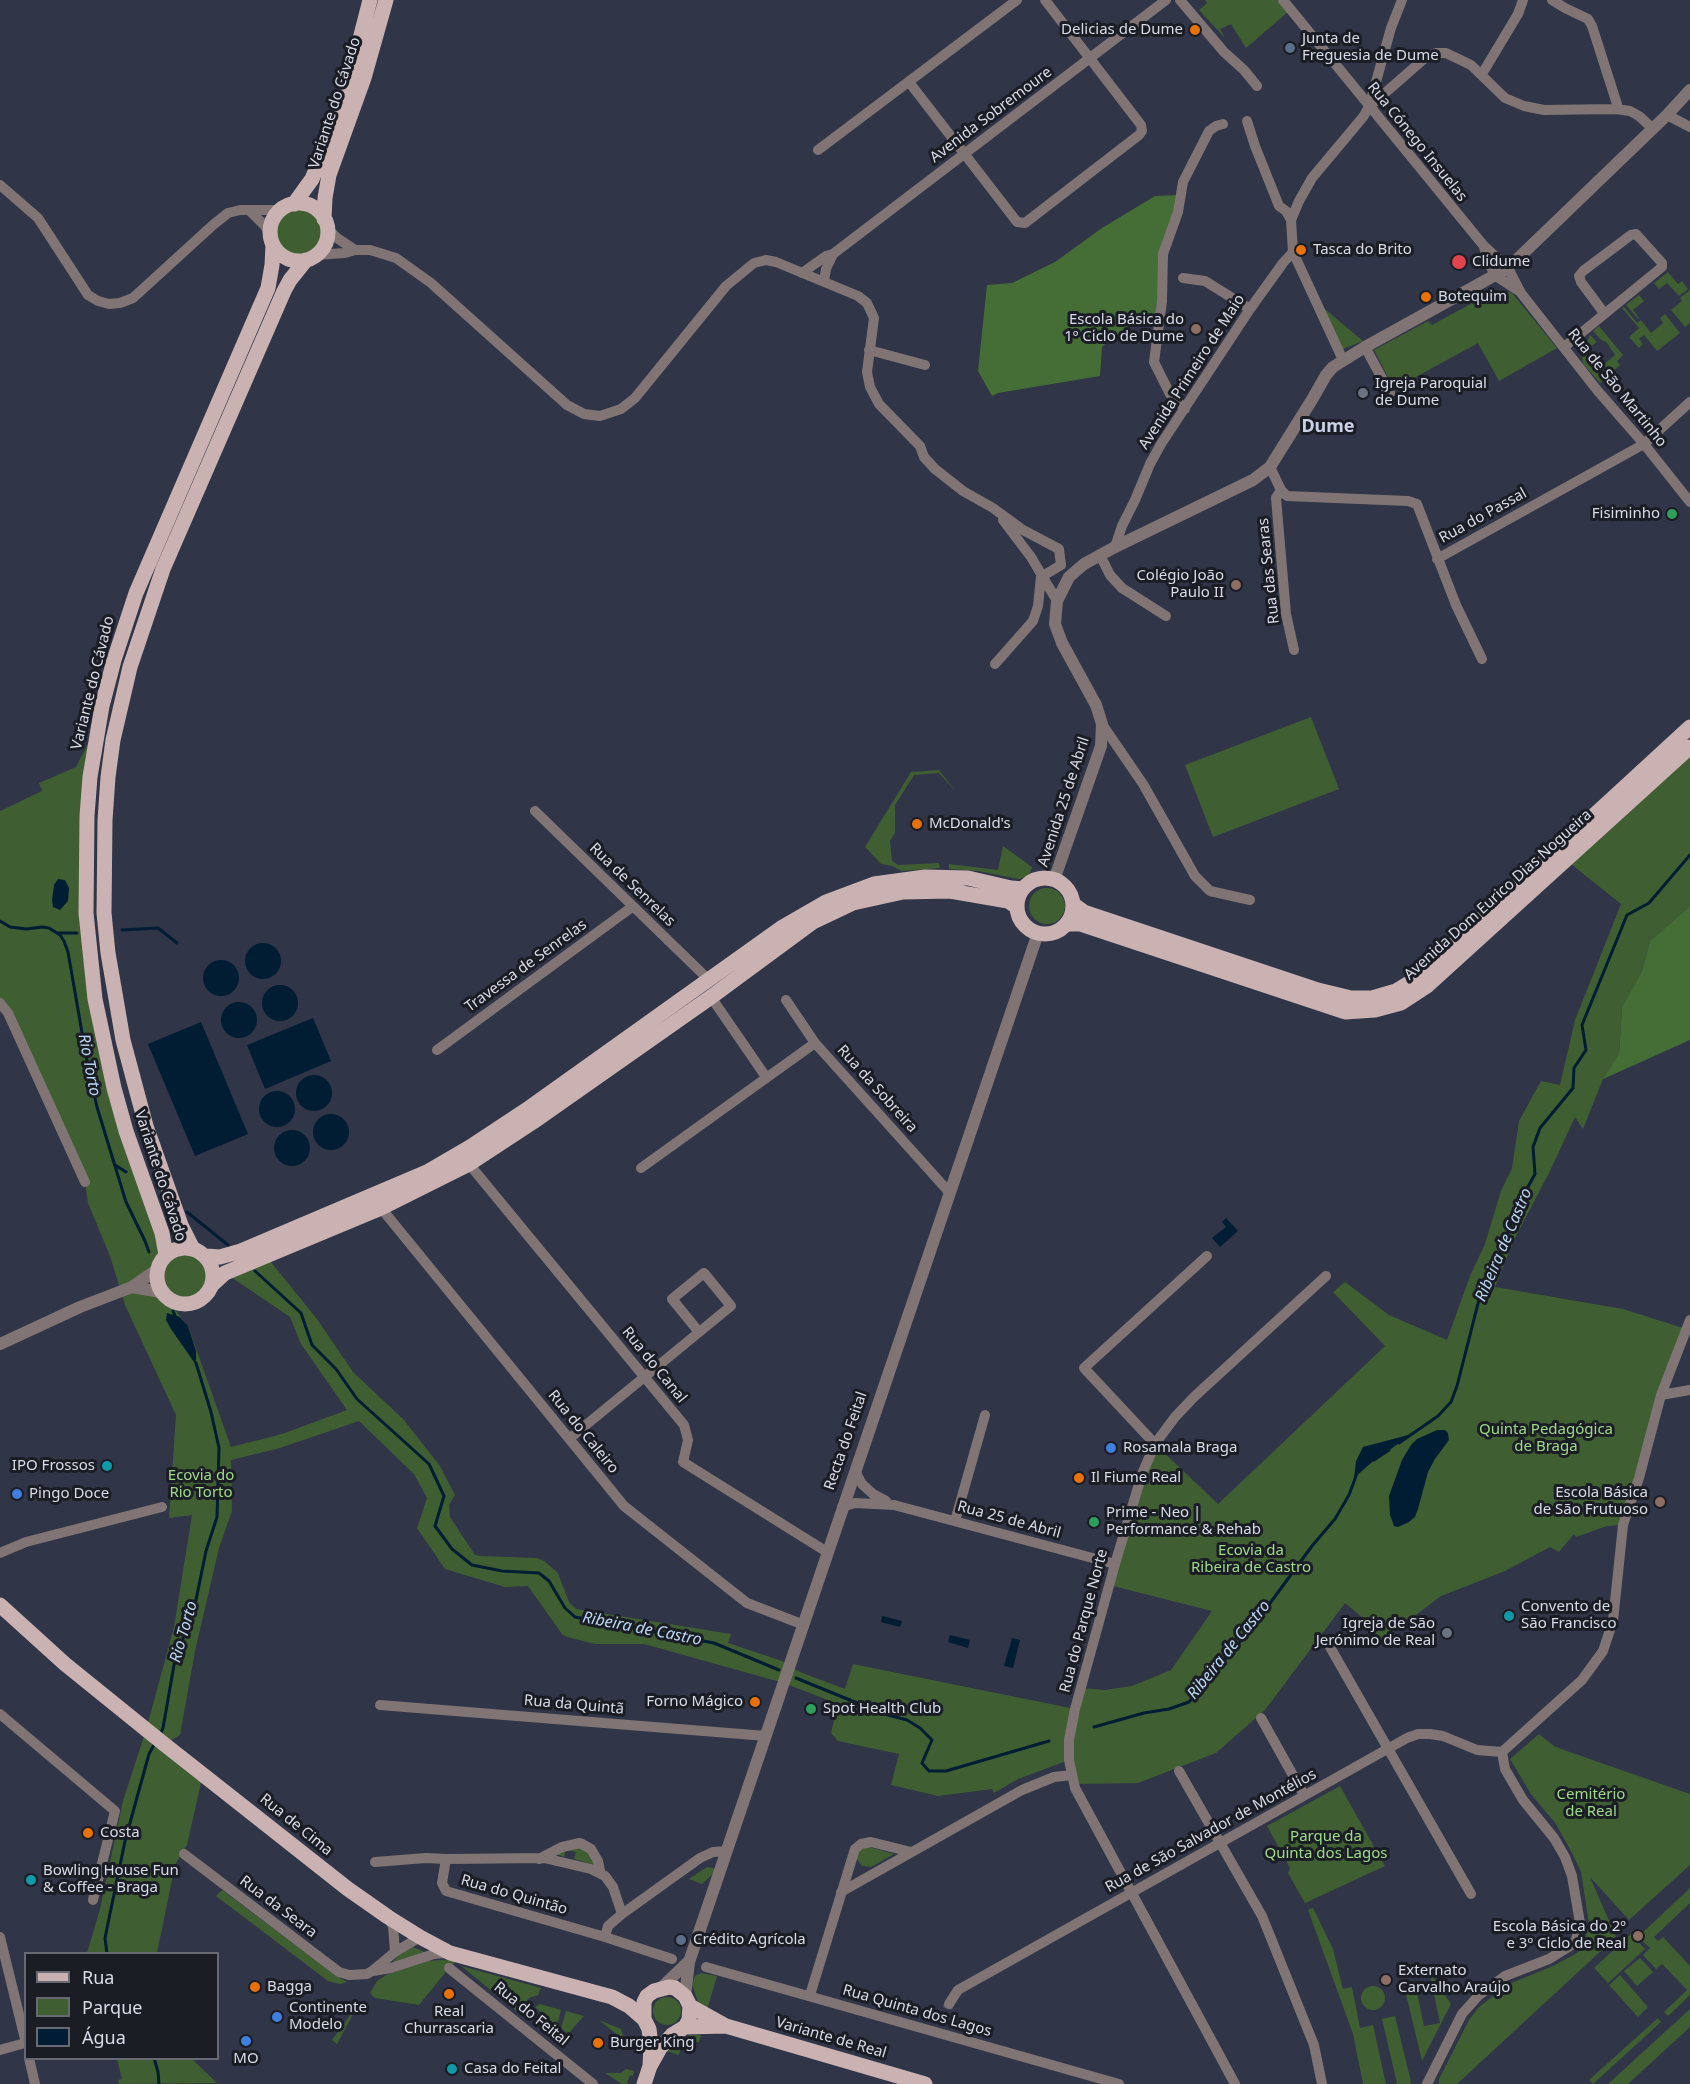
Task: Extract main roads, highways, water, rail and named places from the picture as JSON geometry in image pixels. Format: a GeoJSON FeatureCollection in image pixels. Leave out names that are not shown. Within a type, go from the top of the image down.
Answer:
{"type":"FeatureCollection","features":[{"type":"Feature","properties":{"kind":"main road","name":"Variante do Cávado"},"geometry":{"type":"LineString","coordinates":[[166,1255],[162,1233],[126,1131],[114,1088],[95,999],[86,913],[86,828],[90,777],[102,706],[129,614],[147,566],[268,288],[272,265],[271,239],[274,216],[287,207],[312,179],[331,134],[351,74],[370,0]]}},
{"type":"Feature","properties":{"kind":"main road","name":"Variante do Cávado"},"geometry":{"type":"LineString","coordinates":[[200,1253],[181,1226],[146,1126],[123,1040],[108,953],[104,913],[108,777],[120,707],[153,597],[284,291],[290,280],[325,243],[325,198],[329,175],[364,78],[386,0]]}},
{"type":"Feature","properties":{"kind":"main road"},"geometry":{"type":"LineString","coordinates":[[287,207],[308,205],[320,213],[326,224]]}},
{"type":"Feature","properties":{"kind":"main road"},"geometry":{"type":"LineString","coordinates":[[271,239],[283,257],[298,261],[311,257]]}},
{"type":"Feature","properties":{"kind":"main road","name":"Avenida Dom Eurico Dias Nogueira"},"geometry":{"type":"LineString","coordinates":[[1073,904],[1084,912],[1318,990],[1351,998],[1372,998],[1396,991],[1416,979],[1690,727]]}},
{"type":"Feature","properties":{"kind":"main road","name":"Avenida Dom Eurico Dias Nogueira"},"geometry":{"type":"LineString","coordinates":[[1067,924],[1080,924],[1345,1012],[1375,1010],[1401,1003],[1427,986],[1690,747]]}},
{"type":"Feature","properties":{"kind":"main road"},"geometry":{"type":"LineString","coordinates":[[1017,908],[1008,901],[950,891],[903,892],[853,903],[813,922],[711,997],[469,1164],[381,1208],[225,1273],[213,1284],[203,1299],[186,1305],[170,1300],[161,1292],[158,1285],[158,1269],[166,1255],[174,1250],[184,1248],[220,1257],[241,1251],[427,1172],[470,1147],[781,928],[826,902],[874,884],[925,877],[968,878],[1023,889]]}},
{"type":"Feature","properties":{"kind":"main road"},"geometry":{"type":"LineString","coordinates":[[1037,879],[1054,880],[1067,889],[1073,904],[1073,911],[1067,924],[1054,933],[1038,933],[1023,924],[1017,908],[1023,889],[1037,879]]}},
{"type":"Feature","properties":{"kind":"main road"},"geometry":{"type":"LineString","coordinates":[[200,1253],[213,1269],[213,1284]]}},
{"type":"Feature","properties":{"kind":"main road","name":"Rua de Cima"},"geometry":{"type":"LineString","coordinates":[[0,1605],[65,1664],[146,1730],[348,1889],[420,1937],[449,1960],[612,1997],[629,2006],[647,2024]]}},
{"type":"Feature","properties":{"kind":"main road"},"geometry":{"type":"LineString","coordinates":[[657,1990],[675,1988],[687,2001]]}},
{"type":"Feature","properties":{"kind":"main road","name":"Rua de Cima"},"geometry":{"type":"LineString","coordinates":[[612,1997],[632,1996],[657,1990]]}},
{"type":"Feature","properties":{"kind":"main road","name":"Recta do Feital"},"geometry":{"type":"LineString","coordinates":[[650,2066],[644,2002],[657,1990]]}},
{"type":"Feature","properties":{"kind":"main road","name":"Recta do Feital"},"geometry":{"type":"LineString","coordinates":[[644,2084],[650,2066],[660,2048],[689,2020],[687,2001]]}},
{"type":"Feature","properties":{"kind":"main road","name":"Variante de Real"},"geometry":{"type":"LineString","coordinates":[[687,2001],[726,2026],[924,2084]]}},
{"type":"Feature","properties":{"kind":"main road"},"geometry":{"type":"LineString","coordinates":[[647,2024],[661,2034],[679,2031]]}},
{"type":"Feature","properties":{"kind":"main road","name":"Variante de Real"},"geometry":{"type":"LineString","coordinates":[[679,2031],[726,2026]]}},
{"type":"Feature","properties":{"kind":"water"},"geometry":{"type":"Polygon","coordinates":[[[58,879],[65,880],[69,888],[68,901],[60,910],[53,907],[52,900],[54,885],[58,879]]]}},
{"type":"Feature","properties":{"kind":"water"},"geometry":{"type":"Polygon","coordinates":[[[263,943],[276,948],[281,961],[276,974],[263,979],[250,974],[245,961],[250,948],[263,943]]]}},
{"type":"Feature","properties":{"kind":"water"},"geometry":{"type":"Polygon","coordinates":[[[221,960],[234,965],[239,978],[234,991],[221,996],[208,991],[203,978],[208,965],[221,960]]]}},
{"type":"Feature","properties":{"kind":"water"},"geometry":{"type":"Polygon","coordinates":[[[280,985],[293,990],[298,1003],[293,1016],[280,1021],[267,1016],[262,1003],[267,990],[280,985]]]}},
{"type":"Feature","properties":{"kind":"water"},"geometry":{"type":"Polygon","coordinates":[[[239,1002],[252,1007],[257,1020],[252,1033],[239,1038],[226,1033],[221,1020],[226,1007],[239,1002]]]}},
{"type":"Feature","properties":{"kind":"water"},"geometry":{"type":"Polygon","coordinates":[[[313,1018],[331,1061],[265,1089],[247,1045],[313,1018]]]}},
{"type":"Feature","properties":{"kind":"water"},"geometry":{"type":"Polygon","coordinates":[[[201,1022],[248,1134],[195,1156],[148,1044],[201,1022]]]}},
{"type":"Feature","properties":{"kind":"water"},"geometry":{"type":"Polygon","coordinates":[[[314,1075],[327,1080],[332,1093],[327,1106],[314,1111],[301,1106],[296,1093],[301,1080],[314,1075]]]}},
{"type":"Feature","properties":{"kind":"water"},"geometry":{"type":"Polygon","coordinates":[[[277,1091],[290,1096],[295,1109],[290,1122],[277,1127],[264,1122],[259,1109],[264,1096],[277,1091]]]}},
{"type":"Feature","properties":{"kind":"water"},"geometry":{"type":"Polygon","coordinates":[[[331,1114],[344,1119],[349,1132],[344,1145],[331,1150],[318,1145],[313,1132],[318,1119],[331,1114]]]}},
{"type":"Feature","properties":{"kind":"water"},"geometry":{"type":"Polygon","coordinates":[[[292,1130],[305,1135],[310,1148],[305,1161],[292,1166],[279,1161],[274,1148],[279,1135],[292,1130]]]}},
{"type":"Feature","properties":{"kind":"water"},"geometry":{"type":"Polygon","coordinates":[[[1226,1218],[1238,1231],[1220,1247],[1212,1238],[1226,1227],[1222,1222],[1226,1218]]]}},
{"type":"Feature","properties":{"kind":"water"},"geometry":{"type":"Polygon","coordinates":[[[167,1313],[180,1317],[188,1326],[196,1351],[196,1365],[171,1329],[166,1320],[167,1313]]]}},
{"type":"Feature","properties":{"kind":"water"},"geometry":{"type":"Polygon","coordinates":[[[1437,1430],[1445,1430],[1449,1440],[1428,1472],[1415,1517],[1398,1527],[1394,1526],[1390,1515],[1389,1496],[1402,1460],[1417,1439],[1437,1430]]]}},
{"type":"Feature","properties":{"kind":"water"},"geometry":{"type":"Polygon","coordinates":[[[1412,1434],[1354,1478],[1356,1461],[1363,1447],[1412,1434]]]}},
{"type":"Feature","properties":{"kind":"water"},"geometry":{"type":"Polygon","coordinates":[[[882,1616],[902,1621],[900,1627],[881,1622],[882,1616]]]}},
{"type":"Feature","properties":{"kind":"water"},"geometry":{"type":"Polygon","coordinates":[[[950,1635],[970,1640],[968,1648],[948,1642],[950,1635]]]}},
{"type":"Feature","properties":{"kind":"water"},"geometry":{"type":"Polygon","coordinates":[[[1012,1638],[1020,1640],[1013,1668],[1004,1666],[1012,1638]]]}},
{"type":"Feature","properties":{"kind":"waterway","name":"Ribeira de Castro"},"geometry":{"type":"LineString","coordinates":[[1399,1443],[1438,1416],[1451,1402],[1483,1284],[1493,1272],[1517,1207],[1535,1174],[1533,1147],[1540,1128],[1573,1088],[1574,1068],[1586,1050],[1582,1025],[1627,915],[1649,903],[1690,855]]}},
{"type":"Feature","properties":{"kind":"waterway","name":"Rio Torto"},"geometry":{"type":"LineString","coordinates":[[0,921],[10,927],[49,928],[60,935],[64,941],[97,1107],[126,1202],[149,1252]]}},
{"type":"Feature","properties":{"kind":"waterway"},"geometry":{"type":"LineString","coordinates":[[122,930],[158,928],[177,943]]}},
{"type":"Feature","properties":{"kind":"waterway"},"geometry":{"type":"LineString","coordinates":[[58,933],[77,933]]}},
{"type":"Feature","properties":{"kind":"waterway"},"geometry":{"type":"LineString","coordinates":[[115,1165],[126,1172]]}},
{"type":"Feature","properties":{"kind":"waterway","name":"Ribeira de Castro"},"geometry":{"type":"LineString","coordinates":[[187,1212],[228,1245]]}},
{"type":"Feature","properties":{"kind":"waterway","name":"Ribeira de Castro"},"geometry":{"type":"LineString","coordinates":[[255,1271],[301,1313],[312,1345],[336,1369],[357,1399],[429,1464],[444,1496],[435,1526],[452,1549],[472,1565],[502,1571],[539,1573],[549,1581],[565,1608],[575,1617],[714,1643],[779,1670]]}},
{"type":"Feature","properties":{"kind":"waterway","name":"Rio Torto"},"geometry":{"type":"LineString","coordinates":[[173,1311],[176,1318]]}},
{"type":"Feature","properties":{"kind":"waterway","name":"Rio Torto"},"geometry":{"type":"LineString","coordinates":[[160,1735],[174,1665],[196,1600],[206,1551],[217,1517],[219,1448],[196,1363]]}},
{"type":"Feature","properties":{"kind":"waterway","name":"Ribeira de Castro"},"geometry":{"type":"LineString","coordinates":[[1374,1460],[1389,1450]]}},
{"type":"Feature","properties":{"kind":"waterway","name":"Ribeira de Castro"},"geometry":{"type":"LineString","coordinates":[[1094,1727],[1189,1702],[1254,1625],[1312,1546],[1335,1519],[1349,1495],[1356,1476]]}},
{"type":"Feature","properties":{"kind":"waterway","name":"Ribeira de Castro"},"geometry":{"type":"LineString","coordinates":[[796,1678],[884,1714],[907,1720],[920,1728],[932,1740],[922,1763],[929,1771],[946,1771],[1049,1741]]}},
{"type":"Feature","properties":{"kind":"waterway","name":"Rio Torto"},"geometry":{"type":"LineString","coordinates":[[107,1952],[105,1938],[125,1841],[149,1754],[155,1743]]}},
{"type":"Feature","properties":{"kind":"waterway","name":"Rio Torto"},"geometry":{"type":"LineString","coordinates":[[155,2060],[159,2084]]}},
{"type":"Feature","properties":{"kind":"tunnel"},"geometry":{"type":"LineString","coordinates":[[943,2023],[949,2004]]}},
{"type":"Feature","properties":{"kind":"place","name":"Delicias de Dume"},"geometry":{"type":"Point","coordinates":[1195,30]}},
{"type":"Feature","properties":{"kind":"place","name":"Junta de Freguesia de Dume"},"geometry":{"type":"Point","coordinates":[1290,48]}},
{"type":"Feature","properties":{"kind":"place","name":"Tasca do Brito"},"geometry":{"type":"Point","coordinates":[1301,250]}},
{"type":"Feature","properties":{"kind":"place","name":"Clidume"},"geometry":{"type":"Point","coordinates":[1459,262]}},
{"type":"Feature","properties":{"kind":"place","name":"Botequim"},"geometry":{"type":"Point","coordinates":[1426,297]}},
{"type":"Feature","properties":{"kind":"place","name":"Escola Básica do 1º Ciclo de Dume"},"geometry":{"type":"Point","coordinates":[1196,329]}},
{"type":"Feature","properties":{"kind":"place","name":"Igreja Paroquial de Dume"},"geometry":{"type":"Point","coordinates":[1363,393]}},
{"type":"Feature","properties":{"kind":"place","name":"Fisiminho"},"geometry":{"type":"Point","coordinates":[1672,514]}},
{"type":"Feature","properties":{"kind":"place","name":"Colégio João Paulo II"},"geometry":{"type":"Point","coordinates":[1236,585]}},
{"type":"Feature","properties":{"kind":"place","name":"McDonald's"},"geometry":{"type":"Point","coordinates":[917,824]}},
{"type":"Feature","properties":{"kind":"place","name":"Rosamala Braga"},"geometry":{"type":"Point","coordinates":[1111,1448]}},
{"type":"Feature","properties":{"kind":"place","name":"IPO Frossos"},"geometry":{"type":"Point","coordinates":[107,1466]}},
{"type":"Feature","properties":{"kind":"place","name":"Il Fiume Real"},"geometry":{"type":"Point","coordinates":[1079,1478]}},
{"type":"Feature","properties":{"kind":"place","name":"Pingo Doce"},"geometry":{"type":"Point","coordinates":[17,1494]}},
{"type":"Feature","properties":{"kind":"place","name":"Escola Básica de São Frutuoso"},"geometry":{"type":"Point","coordinates":[1660,1502]}},
{"type":"Feature","properties":{"kind":"place","name":"Prime - Neo | Performance & Rehab"},"geometry":{"type":"Point","coordinates":[1094,1522]}},
{"type":"Feature","properties":{"kind":"place","name":"Convento de São Francisco"},"geometry":{"type":"Point","coordinates":[1509,1616]}},
{"type":"Feature","properties":{"kind":"place","name":"Igreja de São Jerónimo de Real"},"geometry":{"type":"Point","coordinates":[1447,1633]}},
{"type":"Feature","properties":{"kind":"place","name":"Forno Mágico"},"geometry":{"type":"Point","coordinates":[755,1702]}},
{"type":"Feature","properties":{"kind":"place","name":"Spot Health Club"},"geometry":{"type":"Point","coordinates":[811,1709]}},
{"type":"Feature","properties":{"kind":"place","name":"Costa"},"geometry":{"type":"Point","coordinates":[88,1833]}},
{"type":"Feature","properties":{"kind":"place","name":"Bowling House Fun & Coffee - Braga"},"geometry":{"type":"Point","coordinates":[31,1880]}},
{"type":"Feature","properties":{"kind":"place","name":"Escola Básica do 2º e 3º Ciclo de Real"},"geometry":{"type":"Point","coordinates":[1638,1936]}},
{"type":"Feature","properties":{"kind":"place","name":"Crédito Agrícola"},"geometry":{"type":"Point","coordinates":[681,1940]}},
{"type":"Feature","properties":{"kind":"place","name":"Externato Carvalho Araújo"},"geometry":{"type":"Point","coordinates":[1386,1980]}},
{"type":"Feature","properties":{"kind":"place","name":"Bagga"},"geometry":{"type":"Point","coordinates":[255,1987]}},
{"type":"Feature","properties":{"kind":"place","name":"Real Churrascaria"},"geometry":{"type":"Point","coordinates":[449,1994]}},
{"type":"Feature","properties":{"kind":"place","name":"Continente Modelo"},"geometry":{"type":"Point","coordinates":[277,2017]}},
{"type":"Feature","properties":{"kind":"place","name":"MO"},"geometry":{"type":"Point","coordinates":[246,2041]}},
{"type":"Feature","properties":{"kind":"place","name":"Burger King"},"geometry":{"type":"Point","coordinates":[598,2043]}},
{"type":"Feature","properties":{"kind":"place","name":"Casa do Feital"},"geometry":{"type":"Point","coordinates":[452,2069]}},
{"type":"Feature","properties":{"kind":"district","name":"Dume"},"geometry":{"type":"Point","coordinates":[1328,427]}},
{"type":"Feature","properties":{"kind":"park label","name":"Quinta Pedagógica de Braga"},"geometry":{"type":"Point","coordinates":[1546,1438]}},
{"type":"Feature","properties":{"kind":"park label","name":"Ecovia do Rio Torto"},"geometry":{"type":"Point","coordinates":[201,1484]}},
{"type":"Feature","properties":{"kind":"park label","name":"Ecovia da Ribeira de Castro"},"geometry":{"type":"Point","coordinates":[1251,1560]}},
{"type":"Feature","properties":{"kind":"park label","name":"Cemitério de Real"},"geometry":{"type":"Point","coordinates":[1591,1804]}},
{"type":"Feature","properties":{"kind":"park label","name":"Parque da Quinta dos Lagos"},"geometry":{"type":"Point","coordinates":[1326,1846]}}]}
